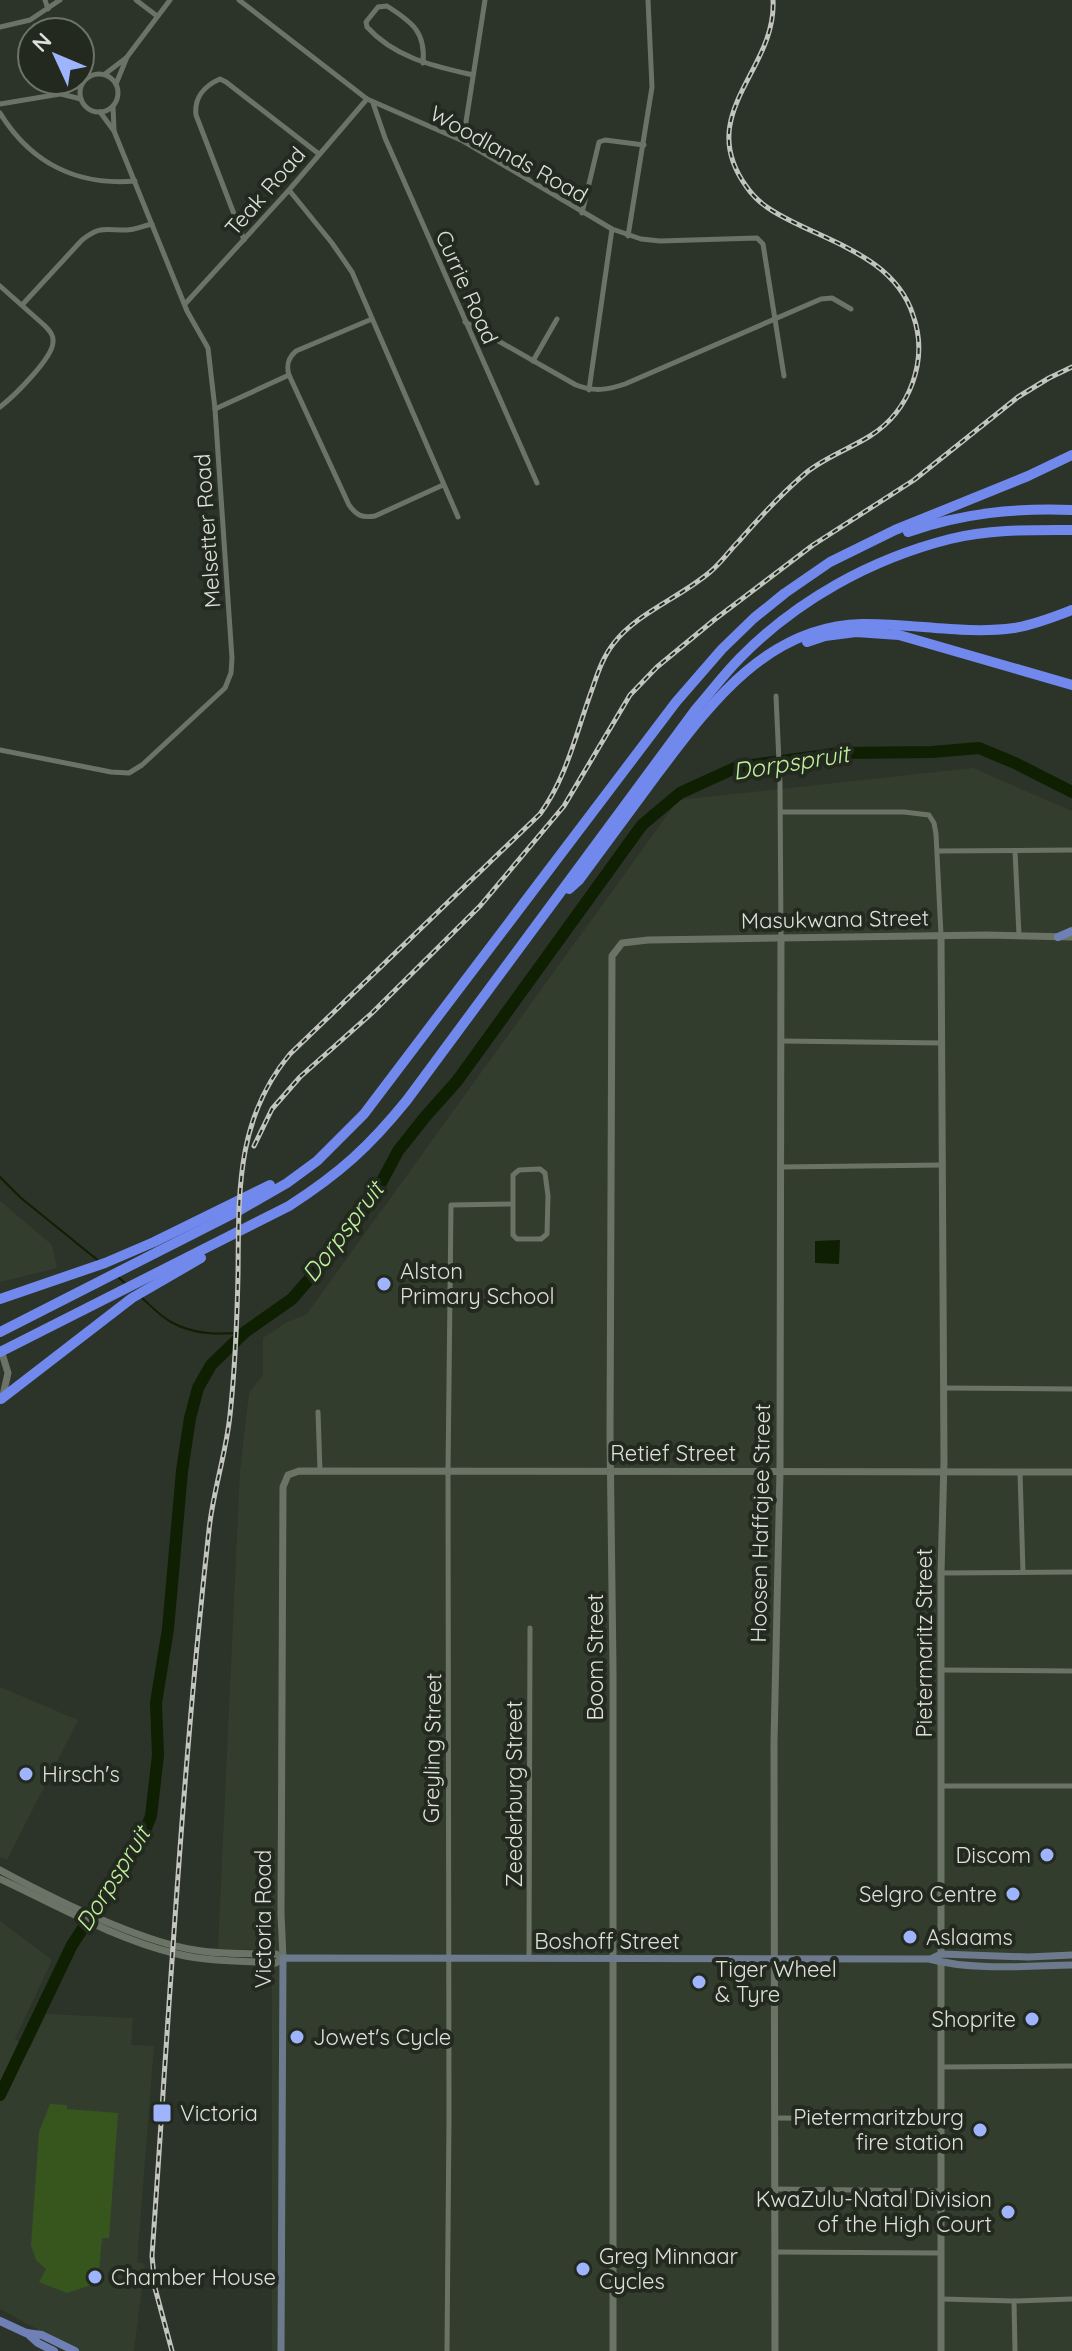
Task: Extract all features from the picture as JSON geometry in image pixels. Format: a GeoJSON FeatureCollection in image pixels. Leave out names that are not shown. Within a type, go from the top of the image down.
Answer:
{"type":"FeatureCollection","features":[{"type":"Feature","properties":{"kind":"highway"},"geometry":{"type":"LineString","coordinates":[[0,1332],[240,1210],[287,1183],[317,1161],[364,1114],[676,702],[754,618],[830,562],[895,530],[1072,457]]}},
{"type":"Feature","properties":{"kind":"highway"},"geometry":{"type":"LineString","coordinates":[[785,593],[832,565],[900,534],[943,520],[986,512],[1072,510]]}},
{"type":"Feature","properties":{"kind":"highway"},"geometry":{"type":"LineString","coordinates":[[1,1352],[218,1248],[329,1180],[358,1155],[383,1130],[416,1088],[696,709],[739,659],[777,625],[857,573],[909,552],[951,539],[990,533],[1072,530]]}},
{"type":"Feature","properties":{"kind":"highway"},"geometry":{"type":"LineString","coordinates":[[550,907],[579,880],[699,719],[752,665],[772,651],[830,628],[859,624],[1012,628],[1072,610]]}},
{"type":"Feature","properties":{"kind":"highway"},"geometry":{"type":"LineString","coordinates":[[724,692],[775,656],[800,644],[825,636],[856,632],[899,635],[1072,685]]}},
{"type":"Feature","properties":{"kind":"highway"},"geometry":{"type":"LineString","coordinates":[[0,1299],[154,1242],[282,1179],[364,1114]]}},
{"type":"Feature","properties":{"kind":"highway"},"geometry":{"type":"LineString","coordinates":[[0,1399],[132,1291]]}},
{"type":"Feature","properties":{"kind":"main road"},"geometry":{"type":"LineString","coordinates":[[1058,937],[1072,931]]}},
{"type":"Feature","properties":{"kind":"main road","name":"Boshoff Street"},"geometry":{"type":"LineString","coordinates":[[278,1958],[931,1959],[1072,1955]]}},
{"type":"Feature","properties":{"kind":"main road","name":"Victoria Road"},"geometry":{"type":"LineString","coordinates":[[278,1958],[281,2351]]}},
{"type":"Feature","properties":{"kind":"main road","name":"Boshoff Street"},"geometry":{"type":"LineString","coordinates":[[941,1958],[996,1966],[1072,1965]]}},
{"type":"Feature","properties":{"kind":"main road"},"geometry":{"type":"LineString","coordinates":[[0,2321],[54,2351]]}},
{"type":"Feature","properties":{"kind":"main road"},"geometry":{"type":"LineString","coordinates":[[38,2343],[75,2351]]}},
{"type":"Feature","properties":{"kind":"street"},"geometry":{"type":"LineString","coordinates":[[45,0],[48,9]]}},
{"type":"Feature","properties":{"kind":"street"},"geometry":{"type":"LineString","coordinates":[[0,27],[25,22],[60,0]]}},
{"type":"Feature","properties":{"kind":"street"},"geometry":{"type":"LineString","coordinates":[[136,0],[157,16]]}},
{"type":"Feature","properties":{"kind":"street"},"geometry":{"type":"LineString","coordinates":[[68,96],[81,99],[89,109],[100,112],[113,106],[117,99],[116,84],[127,57],[170,0]]}},
{"type":"Feature","properties":{"kind":"street","name":"Woodlands Road"},"geometry":{"type":"LineString","coordinates":[[239,0],[370,100],[463,141],[612,229],[628,236],[660,241],[757,238],[763,244],[775,319]]}},
{"type":"Feature","properties":{"kind":"street"},"geometry":{"type":"LineString","coordinates":[[246,6],[251,0]]}},
{"type":"Feature","properties":{"kind":"street"},"geometry":{"type":"LineString","coordinates":[[463,141],[485,0]]}},
{"type":"Feature","properties":{"kind":"street"},"geometry":{"type":"LineString","coordinates":[[628,236],[652,87],[648,0]]}},
{"type":"Feature","properties":{"kind":"street"},"geometry":{"type":"LineString","coordinates":[[423,63],[423,42],[418,32],[387,6],[378,7],[366,22],[367,27],[397,52],[423,63],[473,75]]}},
{"type":"Feature","properties":{"kind":"street"},"geometry":{"type":"LineString","coordinates":[[96,75],[105,74],[127,57]]}},
{"type":"Feature","properties":{"kind":"street"},"geometry":{"type":"LineString","coordinates":[[105,74],[116,84]]}},
{"type":"Feature","properties":{"kind":"street"},"geometry":{"type":"LineString","coordinates":[[244,240],[196,115],[195,106],[202,92],[220,79],[226,82],[319,154]]}},
{"type":"Feature","properties":{"kind":"street"},"geometry":{"type":"LineString","coordinates":[[0,104],[48,96]]}},
{"type":"Feature","properties":{"kind":"street","name":"Teak Road"},"geometry":{"type":"LineString","coordinates":[[185,304],[370,100]]}},
{"type":"Feature","properties":{"kind":"street","name":"Currie Road"},"geometry":{"type":"LineString","coordinates":[[370,100],[537,483]]}},
{"type":"Feature","properties":{"kind":"street","name":"Melsetter Road"},"geometry":{"type":"LineString","coordinates":[[113,106],[114,131]]}},
{"type":"Feature","properties":{"kind":"street","name":"Melsetter Road"},"geometry":{"type":"LineString","coordinates":[[0,750],[129,773],[142,765],[225,688],[231,673],[215,409],[208,348],[191,319],[114,131],[100,112]]}},
{"type":"Feature","properties":{"kind":"street"},"geometry":{"type":"LineString","coordinates":[[0,113],[42,159],[60,170],[104,182],[135,181]]}},
{"type":"Feature","properties":{"kind":"street"},"geometry":{"type":"LineString","coordinates":[[582,213],[599,142],[644,145]]}},
{"type":"Feature","properties":{"kind":"street"},"geometry":{"type":"LineString","coordinates":[[289,190],[343,257],[458,517]]}},
{"type":"Feature","properties":{"kind":"street"},"geometry":{"type":"LineString","coordinates":[[22,305],[91,233],[103,228],[128,230],[152,224]]}},
{"type":"Feature","properties":{"kind":"street"},"geometry":{"type":"LineString","coordinates":[[589,390],[612,229]]}},
{"type":"Feature","properties":{"kind":"street"},"geometry":{"type":"LineString","coordinates":[[0,286],[51,332],[54,344],[38,367],[0,407]]}},
{"type":"Feature","properties":{"kind":"street"},"geometry":{"type":"LineString","coordinates":[[0,299],[6,291]]}},
{"type":"Feature","properties":{"kind":"street"},"geometry":{"type":"LineString","coordinates":[[465,322],[589,390],[605,390],[821,299],[832,298],[851,309]]}},
{"type":"Feature","properties":{"kind":"street"},"geometry":{"type":"LineString","coordinates":[[372,319],[296,351],[290,356],[289,375],[354,513],[365,517],[375,516],[443,485]]}},
{"type":"Feature","properties":{"kind":"street"},"geometry":{"type":"LineString","coordinates":[[533,361],[557,319]]}},
{"type":"Feature","properties":{"kind":"street"},"geometry":{"type":"LineString","coordinates":[[775,319],[784,376]]}},
{"type":"Feature","properties":{"kind":"street"},"geometry":{"type":"LineString","coordinates":[[215,409],[289,375]]}},
{"type":"Feature","properties":{"kind":"street","name":"Hoosen Haffajee Street"},"geometry":{"type":"LineString","coordinates":[[775,2351],[774,1742],[780,1471],[781,937],[781,812],[776,696]]}},
{"type":"Feature","properties":{"kind":"street"},"geometry":{"type":"LineString","coordinates":[[781,812],[904,812],[929,815],[934,823],[938,851],[941,936]]}},
{"type":"Feature","properties":{"kind":"street"},"geometry":{"type":"LineString","coordinates":[[938,851],[1072,850]]}},
{"type":"Feature","properties":{"kind":"street"},"geometry":{"type":"LineString","coordinates":[[1015,851],[1019,935]]}},
{"type":"Feature","properties":{"kind":"street","name":"Pietermaritz Street"},"geometry":{"type":"LineString","coordinates":[[941,936],[944,1388],[941,1573],[941,2351]]}},
{"type":"Feature","properties":{"kind":"street","name":"Masukwana Street"},"geometry":{"type":"LineString","coordinates":[[611,963],[617,946],[629,941],[781,937],[1072,937]]}},
{"type":"Feature","properties":{"kind":"street","name":"Boom Street"},"geometry":{"type":"LineString","coordinates":[[611,963],[613,2351]]}},
{"type":"Feature","properties":{"kind":"street"},"geometry":{"type":"LineString","coordinates":[[780,1041],[942,1043]]}},
{"type":"Feature","properties":{"kind":"street"},"geometry":{"type":"LineString","coordinates":[[780,1167],[943,1165]]}},
{"type":"Feature","properties":{"kind":"street"},"geometry":{"type":"LineString","coordinates":[[519,1170],[544,1170],[548,1196],[548,1231],[545,1237],[536,1239],[513,1235],[512,1204],[514,1173],[519,1170]]}},
{"type":"Feature","properties":{"kind":"street","name":"Greyling Street"},"geometry":{"type":"LineString","coordinates":[[447,2351],[451,1205],[512,1204]]}},
{"type":"Feature","properties":{"kind":"street"},"geometry":{"type":"LineString","coordinates":[[0,1399],[8,1382],[1,1352]]}},
{"type":"Feature","properties":{"kind":"street"},"geometry":{"type":"LineString","coordinates":[[944,1388],[1072,1389]]}},
{"type":"Feature","properties":{"kind":"street"},"geometry":{"type":"LineString","coordinates":[[318,1412],[320,1472]]}},
{"type":"Feature","properties":{"kind":"street","name":"Retief Street"},"geometry":{"type":"LineString","coordinates":[[283,1487],[287,1477],[299,1471],[1072,1472]]}},
{"type":"Feature","properties":{"kind":"street"},"geometry":{"type":"LineString","coordinates":[[1020,1472],[1023,1572]]}},
{"type":"Feature","properties":{"kind":"street","name":"Victoria Road"},"geometry":{"type":"LineString","coordinates":[[278,1958],[283,1487]]}},
{"type":"Feature","properties":{"kind":"street"},"geometry":{"type":"LineString","coordinates":[[941,1573],[1072,1572]]}},
{"type":"Feature","properties":{"kind":"street","name":"Zeederburg Street"},"geometry":{"type":"LineString","coordinates":[[529,1959],[530,1628]]}},
{"type":"Feature","properties":{"kind":"street"},"geometry":{"type":"LineString","coordinates":[[942,1670],[1072,1671]]}},
{"type":"Feature","properties":{"kind":"street"},"geometry":{"type":"LineString","coordinates":[[941,1786],[1072,1786]]}},
{"type":"Feature","properties":{"kind":"street"},"geometry":{"type":"LineString","coordinates":[[0,1870],[72,1909]]}},
{"type":"Feature","properties":{"kind":"street"},"geometry":{"type":"LineString","coordinates":[[0,1879],[113,1928],[190,1957],[278,1958]]}},
{"type":"Feature","properties":{"kind":"street"},"geometry":{"type":"LineString","coordinates":[[940,2067],[1072,2066]]}},
{"type":"Feature","properties":{"kind":"street"},"geometry":{"type":"LineString","coordinates":[[774,2118],[940,2119]]}},
{"type":"Feature","properties":{"kind":"street"},"geometry":{"type":"LineString","coordinates":[[774,2189],[940,2191]]}},
{"type":"Feature","properties":{"kind":"street"},"geometry":{"type":"LineString","coordinates":[[774,2252],[940,2253]]}},
{"type":"Feature","properties":{"kind":"street"},"geometry":{"type":"LineString","coordinates":[[942,2299],[1072,2299]]}},
{"type":"Feature","properties":{"kind":"street"},"geometry":{"type":"LineString","coordinates":[[1014,2301],[1015,2351]]}},
{"type":"Feature","properties":{"kind":"shaded area"},"geometry":{"type":"Polygon","coordinates":[[[973,768],[1072,811],[1072,2351],[272,2351],[272,1949],[218,1950],[240,1471],[249,1393],[263,1375],[263,1338],[287,1322],[306,1315],[678,800],[973,768]]]}},
{"type":"Feature","properties":{"kind":"shaded area"},"geometry":{"type":"Polygon","coordinates":[[[0,1201],[52,1245],[57,1268],[0,1282],[0,1201]]]}},
{"type":"Feature","properties":{"kind":"shaded area"},"geometry":{"type":"Polygon","coordinates":[[[840,1240],[839,1264],[815,1263],[815,1241],[840,1240]]]}},
{"type":"Feature","properties":{"kind":"shaded area"},"geometry":{"type":"Polygon","coordinates":[[[0,1687],[78,1720],[7,1860],[0,1857],[0,1687]]]}},
{"type":"Feature","properties":{"kind":"shaded area"},"geometry":{"type":"Polygon","coordinates":[[[0,1921],[52,1960],[15,2039],[30,2048],[46,2014],[133,2018],[131,2045],[154,2046],[137,2262],[145,2264],[134,2351],[77,2351],[0,2309],[0,1921]]]}},
{"type":"Feature","properties":{"kind":"green space"},"geometry":{"type":"Polygon","coordinates":[[[50,2104],[67,2105],[67,2109],[118,2113],[109,2238],[102,2238],[99,2270],[96,2272],[93,2269],[87,2274],[89,2277],[86,2280],[91,2285],[67,2293],[39,2282],[46,2269],[36,2260],[31,2245],[39,2132],[50,2104]]]}},
{"type":"Feature","properties":{"kind":"waterway","name":"Dorpspruit"},"geometry":{"type":"LineString","coordinates":[[0,2095],[72,1945],[142,1838],[151,1816],[158,1755],[156,1703],[168,1629],[182,1471],[198,1388],[211,1365],[245,1332],[292,1299],[324,1262],[373,1198],[398,1151],[457,1081],[642,825],[680,793],[737,767],[841,753],[979,748],[1072,792]]}},
{"type":"Feature","properties":{"kind":"waterway"},"geometry":{"type":"LineString","coordinates":[[0,1177],[21,1198],[100,1262]]}},
{"type":"Feature","properties":{"kind":"waterway"},"geometry":{"type":"LineString","coordinates":[[117,1276],[127,1285]]}},
{"type":"Feature","properties":{"kind":"waterway"},"geometry":{"type":"LineString","coordinates":[[141,1297],[167,1320],[180,1326],[217,1334],[245,1332]]}},
{"type":"Feature","properties":{"kind":"railway"},"geometry":{"type":"LineString","coordinates":[[172,2351],[155,2288],[152,2256],[170,1983],[199,1620],[211,1515],[232,1398],[240,1187],[250,1132],[259,1105],[290,1054],[540,814],[563,773],[599,669],[614,643],[635,623],[714,568],[807,472],[884,425],[905,399],[917,366],[919,349],[913,315],[894,281],[864,257],[767,207],[746,186],[732,160],[729,136],[733,114],[763,48],[771,25],[773,0]]}},
{"type":"Feature","properties":{"kind":"railway"},"geometry":{"type":"LineString","coordinates":[[254,1146],[272,1109],[300,1077],[372,1013],[480,906],[564,806],[630,695],[657,667],[813,545],[914,480],[1018,397],[1072,367]]}},
{"type":"Feature","properties":{"kind":"place","name":"Alston Primary School"},"geometry":{"type":"Point","coordinates":[384,1284]}},
{"type":"Feature","properties":{"kind":"place","name":"Hirsch's"},"geometry":{"type":"Point","coordinates":[26,1774]}},
{"type":"Feature","properties":{"kind":"place","name":"Discom"},"geometry":{"type":"Point","coordinates":[1047,1855]}},
{"type":"Feature","properties":{"kind":"place","name":"Selgro Centre"},"geometry":{"type":"Point","coordinates":[1013,1894]}},
{"type":"Feature","properties":{"kind":"place","name":"Aslaams"},"geometry":{"type":"Point","coordinates":[910,1937]}},
{"type":"Feature","properties":{"kind":"place","name":"Tiger Wheel & Tyre"},"geometry":{"type":"Point","coordinates":[699,1982]}},
{"type":"Feature","properties":{"kind":"place","name":"Shoprite"},"geometry":{"type":"Point","coordinates":[1032,2019]}},
{"type":"Feature","properties":{"kind":"place","name":"Jowet's Cycle"},"geometry":{"type":"Point","coordinates":[297,2037]}},
{"type":"Feature","properties":{"kind":"place","name":"Victoria"},"geometry":{"type":"Point","coordinates":[162,2113]}},
{"type":"Feature","properties":{"kind":"place","name":"Pietermaritzburg fire station"},"geometry":{"type":"Point","coordinates":[980,2130]}},
{"type":"Feature","properties":{"kind":"place","name":"KwaZulu-Natal Division of the High Court"},"geometry":{"type":"Point","coordinates":[1008,2212]}},
{"type":"Feature","properties":{"kind":"place","name":"Greg Minnaar Cycles"},"geometry":{"type":"Point","coordinates":[583,2269]}},
{"type":"Feature","properties":{"kind":"place","name":"Chamber House"},"geometry":{"type":"Point","coordinates":[95,2277]}}]}
